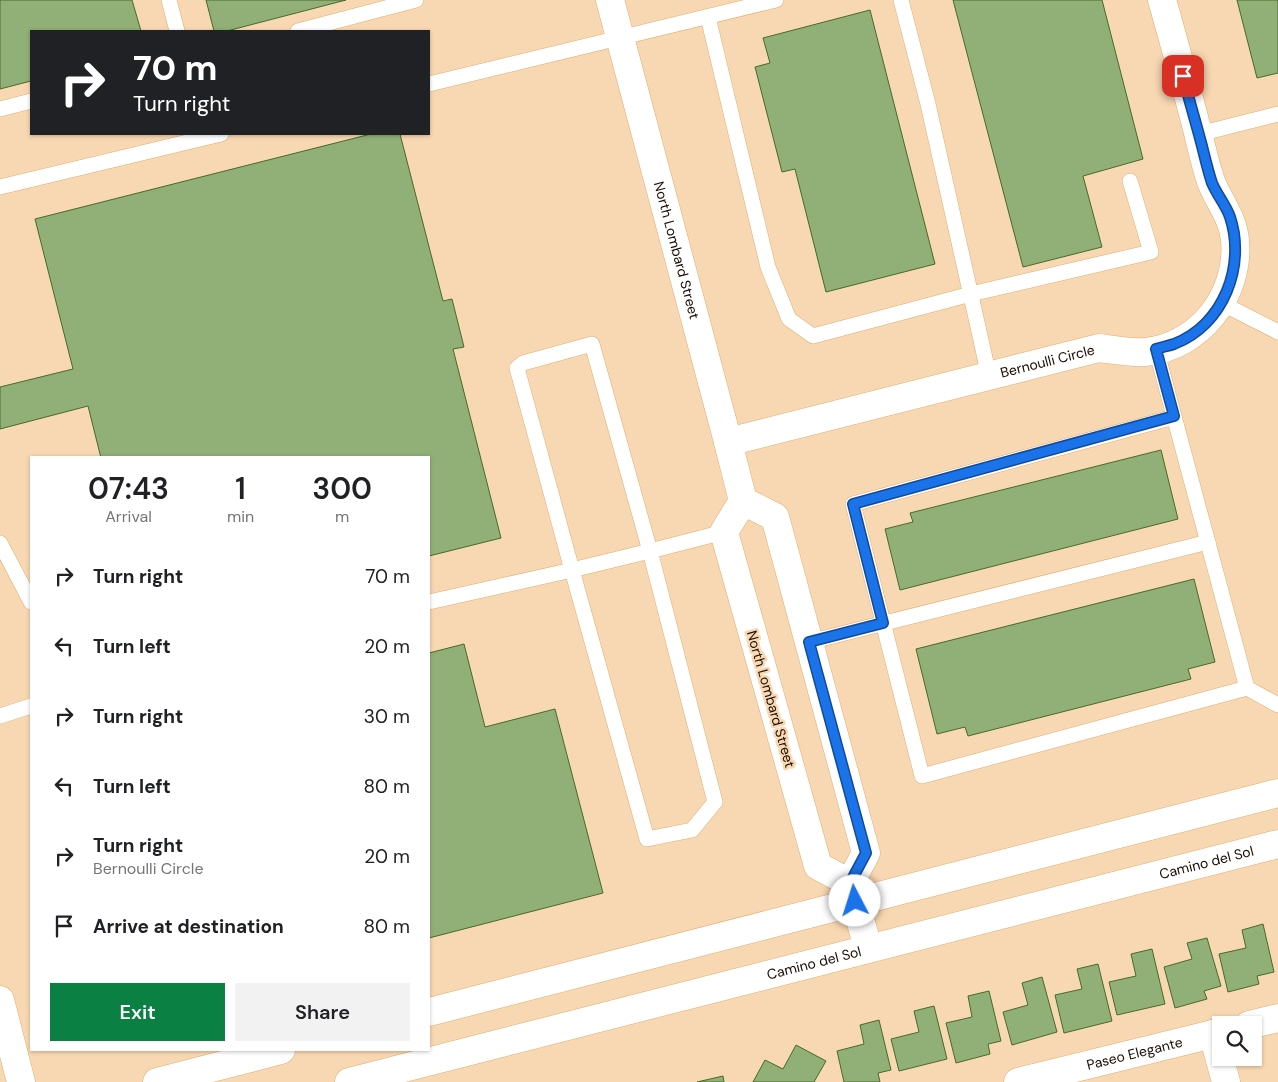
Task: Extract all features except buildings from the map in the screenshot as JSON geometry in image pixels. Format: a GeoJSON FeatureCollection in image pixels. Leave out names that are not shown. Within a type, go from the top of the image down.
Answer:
{"type":"FeatureCollection","features":[{"type":"Feature","properties":{"kind":"street","name":"North Lombard Street"},"geometry":{"type":"LineString","coordinates":[[610,0],[743,501]]}},
{"type":"Feature","properties":{"kind":"street","name":"Bernoulli Circle"},"geometry":{"type":"LineString","coordinates":[[728,442],[1099,348],[1146,352],[1175,344],[1196,331],[1214,314],[1226,294],[1234,270],[1235,240],[1229,216],[1212,183],[1162,0]]}},
{"type":"Feature","properties":{"kind":"street"},"geometry":{"type":"LineString","coordinates":[[724,532],[743,501],[775,517],[866,853],[852,892],[868,948]]}},
{"type":"Feature","properties":{"kind":"street","name":"North Lombard Street"},"geometry":{"type":"LineString","coordinates":[[724,532],[818,866],[852,892]]}},
{"type":"Feature","properties":{"kind":"street"},"geometry":{"type":"LineString","coordinates":[[430,1012],[852,892],[1278,793]]}},
{"type":"Feature","properties":{"kind":"street","name":"Camino del Sol"},"geometry":{"type":"LineString","coordinates":[[350,1082],[1278,844]]}},
{"type":"Feature","properties":{"kind":"street"},"geometry":{"type":"LineString","coordinates":[[0,1000],[21,1082]]}},
{"type":"Feature","properties":{"kind":"street"},"geometry":{"type":"LineString","coordinates":[[1262,1022],[1278,1018]]}},
{"type":"Feature","properties":{"kind":"street","name":"Paseo Elegante"},"geometry":{"type":"LineString","coordinates":[[1021,1082],[1212,1034]]}},
{"type":"Feature","properties":{"kind":"street"},"geometry":{"type":"LineString","coordinates":[[157,1082],[277,1051]]}},
{"type":"Feature","properties":{"kind":"street"},"geometry":{"type":"LineString","coordinates":[[1223,1066],[1226,1082]]}},
{"type":"Feature","properties":{"kind":"lane"},"geometry":{"type":"LineString","coordinates":[[169,0],[177,30]]}},
{"type":"Feature","properties":{"kind":"lane"},"geometry":{"type":"LineString","coordinates":[[302,30],[416,0]]}},
{"type":"Feature","properties":{"kind":"lane"},"geometry":{"type":"LineString","coordinates":[[430,84],[776,0]]}},
{"type":"Feature","properties":{"kind":"lane"},"geometry":{"type":"LineString","coordinates":[[901,0],[928,104],[989,376]]}},
{"type":"Feature","properties":{"kind":"lane"},"geometry":{"type":"LineString","coordinates":[[708,17],[768,267],[789,319],[813,336],[970,294],[1151,252],[1130,181]]}},
{"type":"Feature","properties":{"kind":"lane"},"geometry":{"type":"LineString","coordinates":[[0,109],[30,101]]}},
{"type":"Feature","properties":{"kind":"lane"},"geometry":{"type":"LineString","coordinates":[[1199,134],[1278,114]]}},
{"type":"Feature","properties":{"kind":"lane"},"geometry":{"type":"LineString","coordinates":[[0,187],[217,135]]}},
{"type":"Feature","properties":{"kind":"lane"},"geometry":{"type":"LineString","coordinates":[[1221,303],[1278,332]]}},
{"type":"Feature","properties":{"kind":"lane"},"geometry":{"type":"LineString","coordinates":[[592,344],[650,551],[715,802],[692,830],[647,839],[517,368],[523,364],[592,344]]}},
{"type":"Feature","properties":{"kind":"lane"},"geometry":{"type":"LineString","coordinates":[[1156,349],[1248,688]]}},
{"type":"Feature","properties":{"kind":"lane"},"geometry":{"type":"LineString","coordinates":[[1174,416],[853,504],[922,776],[1248,688],[1278,705]]}},
{"type":"Feature","properties":{"kind":"lane"},"geometry":{"type":"LineString","coordinates":[[430,602],[572,570],[724,532]]}},
{"type":"Feature","properties":{"kind":"lane"},"geometry":{"type":"LineString","coordinates":[[809,642],[1208,542]]}},
{"type":"Feature","properties":{"kind":"lane"},"geometry":{"type":"LineString","coordinates":[[0,543],[30,600]]}},
{"type":"Feature","properties":{"kind":"lane"},"geometry":{"type":"LineString","coordinates":[[0,716],[30,706]]}},
{"type":"Feature","properties":{"kind":"route"},"geometry":{"type":"LineString","coordinates":[[855,901],[850,883],[866,853],[809,642],[883,623],[853,504],[1174,416],[1156,349],[1175,344],[1196,331],[1214,314],[1226,294],[1234,270],[1235,255],[1235,240],[1229,216],[1212,183],[1183,76]]}}]}
